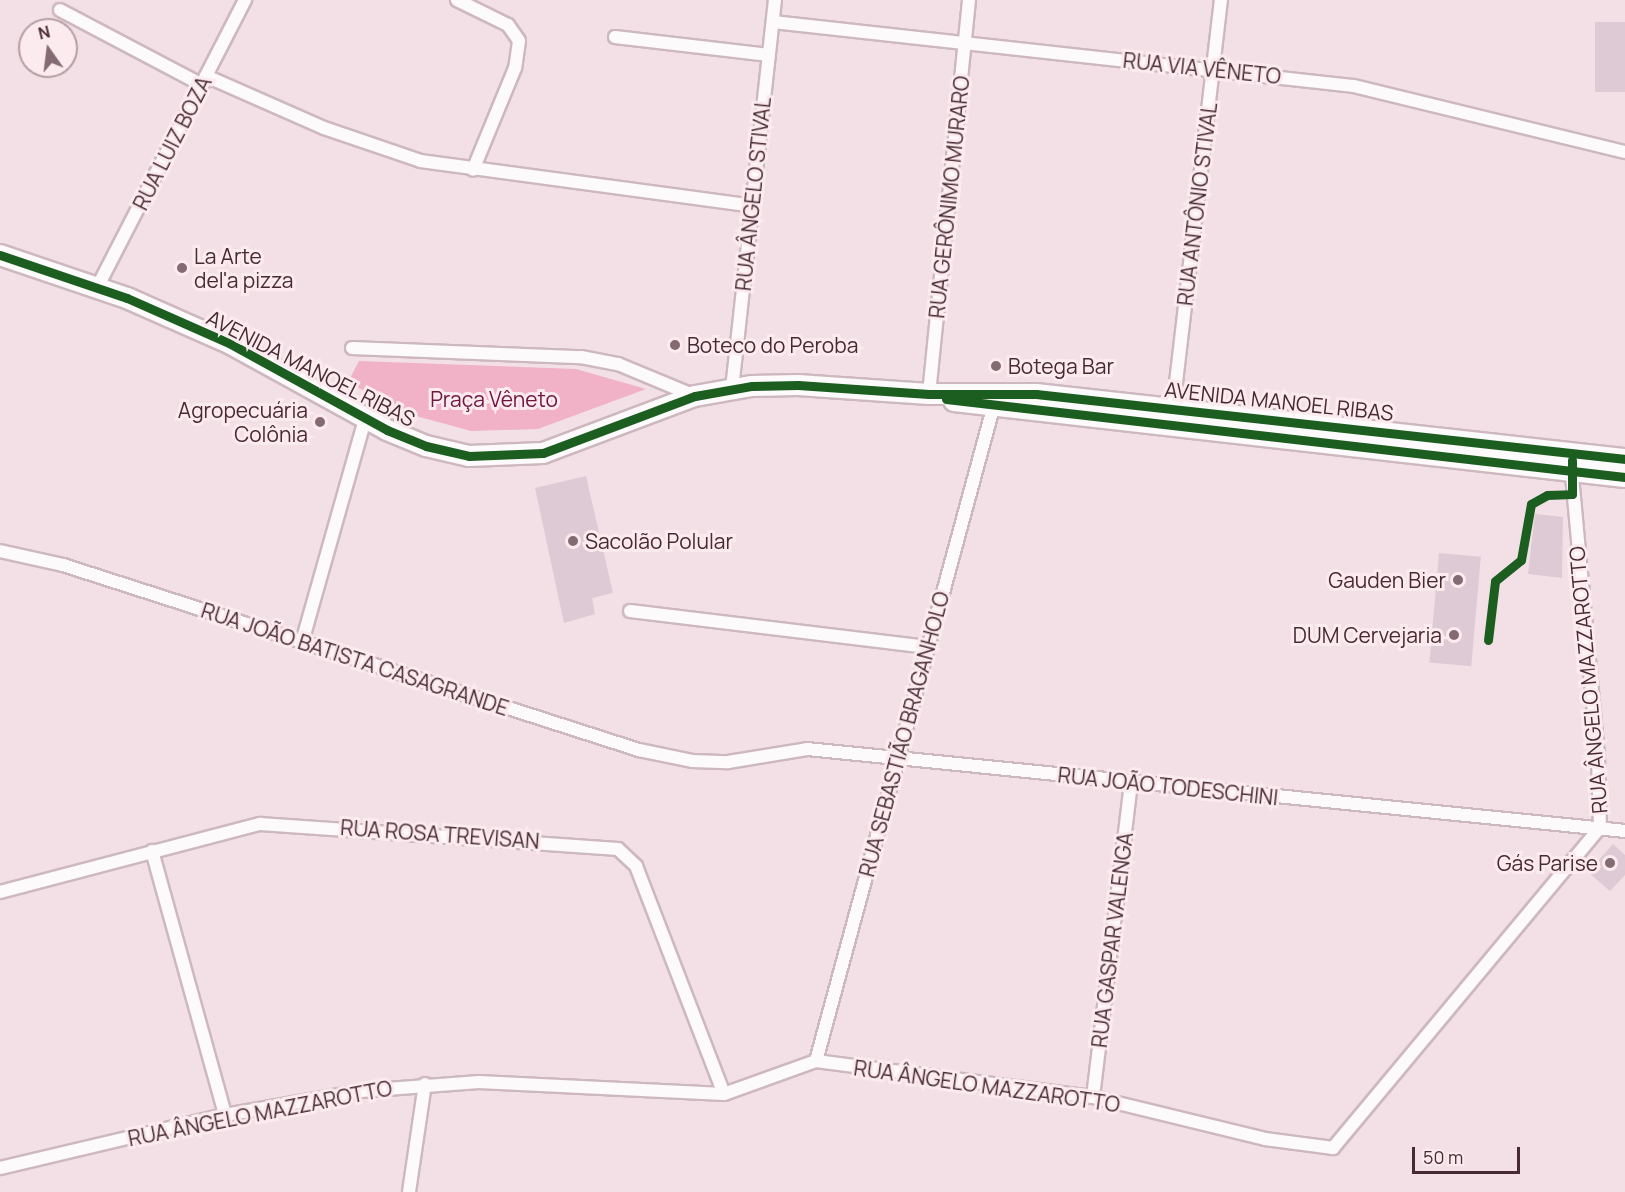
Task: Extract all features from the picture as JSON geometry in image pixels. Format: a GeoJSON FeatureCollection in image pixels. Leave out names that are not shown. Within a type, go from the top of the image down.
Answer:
{"type":"FeatureCollection","features":[{"type":"Feature","properties":{"kind":"main road","name":"AVENIDA MANOEL RIBAS"},"geometry":{"type":"LineString","coordinates":[[0,255],[98,286],[228,344],[365,419],[447,452],[523,456],[565,447],[695,396],[732,389],[798,385],[929,394],[1019,392],[1173,408],[1572,460],[1625,477]]}},
{"type":"Feature","properties":{"kind":"main road","name":"AVENIDA MANOEL RIBAS"},"geometry":{"type":"LineString","coordinates":[[929,394],[993,408],[1572,460],[1625,459]]}},
{"type":"Feature","properties":{"kind":"street","name":"RUA LUIZ BOZA"},"geometry":{"type":"LineString","coordinates":[[98,286],[246,0]]}},
{"type":"Feature","properties":{"kind":"street"},"geometry":{"type":"LineString","coordinates":[[457,0],[508,25],[519,41],[515,68],[473,170]]}},
{"type":"Feature","properties":{"kind":"street","name":"RUA ÂNGELO STIVAL"},"geometry":{"type":"LineString","coordinates":[[732,389],[775,0]]}},
{"type":"Feature","properties":{"kind":"street","name":"RUA GERÔNIMO MURARO"},"geometry":{"type":"LineString","coordinates":[[929,394],[969,0]]}},
{"type":"Feature","properties":{"kind":"street","name":"RUA ANTÔNIO STIVAL"},"geometry":{"type":"LineString","coordinates":[[1173,408],[1221,0]]}},
{"type":"Feature","properties":{"kind":"street"},"geometry":{"type":"LineString","coordinates":[[60,10],[204,80],[359,142],[473,170],[752,206]]}},
{"type":"Feature","properties":{"kind":"street","name":"RUA VIA VÊNETO"},"geometry":{"type":"LineString","coordinates":[[773,22],[1213,69],[1391,93],[1625,152]]}},
{"type":"Feature","properties":{"kind":"street"},"geometry":{"type":"LineString","coordinates":[[615,37],[769,55]]}},
{"type":"Feature","properties":{"kind":"street"},"geometry":{"type":"LineString","coordinates":[[352,348],[581,357],[618,364],[695,396]]}},
{"type":"Feature","properties":{"kind":"street","name":"RUA SEBASTIÃO BRAGANHOLO"},"geometry":{"type":"LineString","coordinates":[[816,1061],[993,408]]}},
{"type":"Feature","properties":{"kind":"street"},"geometry":{"type":"LineString","coordinates":[[302,642],[365,419]]}},
{"type":"Feature","properties":{"kind":"street","name":"RUA ÂNGELO MAZZAROTTO"},"geometry":{"type":"LineString","coordinates":[[0,1168],[225,1115],[425,1084],[487,1082],[724,1094],[816,1061],[1093,1097],[1265,1140],[1333,1148],[1600,828],[1598,756],[1572,460]]}},
{"type":"Feature","properties":{"kind":"street","name":"RUA JOÃO BATISTA CASAGRANDE"},"geometry":{"type":"LineString","coordinates":[[0,550],[63,565],[639,750],[712,763]]}},
{"type":"Feature","properties":{"kind":"street"},"geometry":{"type":"LineString","coordinates":[[630,611],[928,647]]}},
{"type":"Feature","properties":{"kind":"street","name":"RUA JOÃO TODESCHINI"},"geometry":{"type":"LineString","coordinates":[[712,763],[795,749],[1625,831]]}},
{"type":"Feature","properties":{"kind":"street","name":"RUA GASPAR VALENGA"},"geometry":{"type":"LineString","coordinates":[[1093,1097],[1131,783]]}},
{"type":"Feature","properties":{"kind":"street","name":"RUA ROSA TREVISAN"},"geometry":{"type":"LineString","coordinates":[[0,892],[234,828],[279,823],[618,849],[636,866],[724,1094]]}},
{"type":"Feature","properties":{"kind":"street"},"geometry":{"type":"LineString","coordinates":[[152,851],[225,1115]]}},
{"type":"Feature","properties":{"kind":"street"},"geometry":{"type":"LineString","coordinates":[[409,1192],[425,1084]]}},
{"type":"Feature","properties":{"kind":"green space","name":"Praça Vêneto"},"geometry":{"type":"Polygon","coordinates":[[[359,361],[576,369],[646,389],[538,429],[471,431],[405,413],[348,382],[359,361]]]}},
{"type":"Feature","properties":{"kind":"building"},"geometry":{"type":"Polygon","coordinates":[[[1595,22],[1625,22],[1625,92],[1595,92],[1595,22]]]}},
{"type":"Feature","properties":{"kind":"building","name":"Sacolão Polular"},"geometry":{"type":"Polygon","coordinates":[[[586,476],[613,593],[592,598],[595,614],[564,623],[535,488],[586,476]]]}},
{"type":"Feature","properties":{"kind":"building"},"geometry":{"type":"Polygon","coordinates":[[[1535,514],[1563,517],[1562,578],[1528,574],[1535,514]]]}},
{"type":"Feature","properties":{"kind":"building"},"geometry":{"type":"Polygon","coordinates":[[[1439,553],[1481,557],[1471,666],[1429,663],[1439,553]]]}},
{"type":"Feature","properties":{"kind":"building","name":"Gás Parise"},"geometry":{"type":"Polygon","coordinates":[[[1613,844],[1625,855],[1625,875],[1610,891],[1588,872],[1613,844]]]}},
{"type":"Feature","properties":{"kind":"cycle path"},"geometry":{"type":"LineString","coordinates":[[0,255],[127,298],[229,343],[387,430],[426,446],[469,456],[543,453],[695,396],[752,386],[798,385],[929,394],[1036,394],[1625,459]]}},
{"type":"Feature","properties":{"kind":"cycle path"},"geometry":{"type":"LineString","coordinates":[[946,399],[1625,477]]}},
{"type":"Feature","properties":{"kind":"cycle path"},"geometry":{"type":"LineString","coordinates":[[1488,640],[1495,581],[1521,560],[1531,504],[1547,495],[1572,494],[1572,460]]}},
{"type":"Feature","properties":{"kind":"place","name":"La Arte del'a pizza"},"geometry":{"type":"Point","coordinates":[182,268]}},
{"type":"Feature","properties":{"kind":"place","name":"Boteco do Peroba"},"geometry":{"type":"Point","coordinates":[675,345]}},
{"type":"Feature","properties":{"kind":"place","name":"Botega Bar"},"geometry":{"type":"Point","coordinates":[996,366]}},
{"type":"Feature","properties":{"kind":"place","name":"Agropecuária Colônia"},"geometry":{"type":"Point","coordinates":[320,422]}},
{"type":"Feature","properties":{"kind":"place","name":"Sacolão Polular"},"geometry":{"type":"Point","coordinates":[573,541]}},
{"type":"Feature","properties":{"kind":"place","name":"Gauden Bier"},"geometry":{"type":"Point","coordinates":[1458,580]}},
{"type":"Feature","properties":{"kind":"place","name":"DUM Cervejaria"},"geometry":{"type":"Point","coordinates":[1454,635]}},
{"type":"Feature","properties":{"kind":"place","name":"Gás Parise"},"geometry":{"type":"Point","coordinates":[1610,863]}}]}
